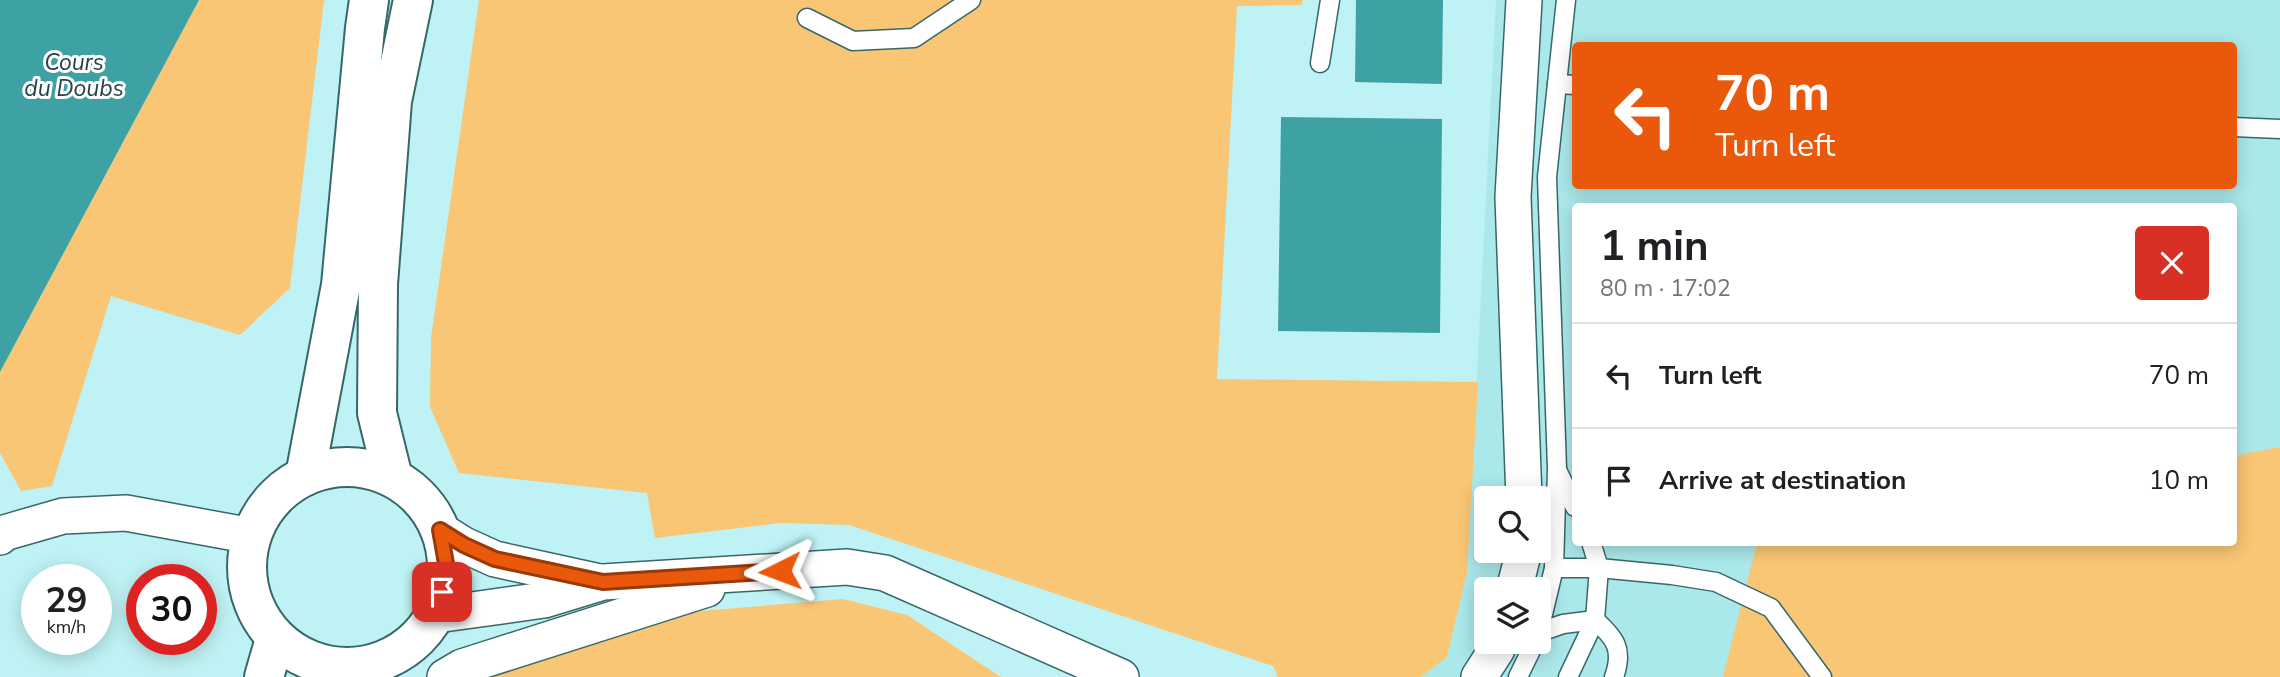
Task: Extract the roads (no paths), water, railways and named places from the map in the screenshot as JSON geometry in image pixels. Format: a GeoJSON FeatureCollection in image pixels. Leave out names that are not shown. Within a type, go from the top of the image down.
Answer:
{"type":"FeatureCollection","features":[{"type":"Feature","properties":{"kind":"main road"},"geometry":{"type":"LineString","coordinates":[[304,476],[341,285],[369,0]]}},
{"type":"Feature","properties":{"kind":"main road"},"geometry":{"type":"LineString","coordinates":[[393,478],[377,413],[378,284],[393,101],[413,0]]}},
{"type":"Feature","properties":{"kind":"main road"},"geometry":{"type":"LineString","coordinates":[[332,468],[368,469],[393,478],[421,499],[440,530],[447,569],[436,615],[402,652],[356,672],[302,658],[275,639],[256,611],[246,572],[251,536],[277,495],[304,476],[332,468]]}},
{"type":"Feature","properties":{"kind":"main road"},"geometry":{"type":"LineString","coordinates":[[264,677],[275,639]]}},
{"type":"Feature","properties":{"kind":"street"},"geometry":{"type":"LineString","coordinates":[[1524,0],[1513,197],[1524,486]]}},
{"type":"Feature","properties":{"kind":"street"},"geometry":{"type":"LineString","coordinates":[[0,537],[4,533],[63,516],[126,513],[251,536]]}},
{"type":"Feature","properties":{"kind":"street"},"geometry":{"type":"LineString","coordinates":[[440,530],[495,559],[603,582]]}},
{"type":"Feature","properties":{"kind":"street"},"geometry":{"type":"LineString","coordinates":[[436,615],[544,600],[603,582],[846,567],[885,573],[1122,677]]}},
{"type":"Feature","properties":{"kind":"street"},"geometry":{"type":"LineString","coordinates":[[445,677],[462,667],[758,572]]}},
{"type":"Feature","properties":{"kind":"street"},"geometry":{"type":"LineString","coordinates":[[1479,677],[1494,654]]}},
{"type":"Feature","properties":{"kind":"lane"},"geometry":{"type":"LineString","coordinates":[[807,18],[853,41],[914,38],[971,0]]}},
{"type":"Feature","properties":{"kind":"lane"},"geometry":{"type":"LineString","coordinates":[[1320,63],[1330,0]]}},
{"type":"Feature","properties":{"kind":"lane"},"geometry":{"type":"LineString","coordinates":[[1551,584],[1555,568],[1556,468],[1547,177],[1566,0]]}},
{"type":"Feature","properties":{"kind":"lane"},"geometry":{"type":"LineString","coordinates":[[1556,84],[1572,85]]}},
{"type":"Feature","properties":{"kind":"lane"},"geometry":{"type":"LineString","coordinates":[[2237,127],[2280,129]]}},
{"type":"Feature","properties":{"kind":"lane"},"geometry":{"type":"LineString","coordinates":[[1556,468],[1572,500]]}},
{"type":"Feature","properties":{"kind":"lane"},"geometry":{"type":"LineString","coordinates":[[1567,677],[1595,620],[1599,568],[1592,546]]}},
{"type":"Feature","properties":{"kind":"lane"},"geometry":{"type":"LineString","coordinates":[[1555,568],[1599,568],[1716,582],[1771,608],[1822,677]]}},
{"type":"Feature","properties":{"kind":"lane"},"geometry":{"type":"LineString","coordinates":[[1551,630],[1563,624],[1595,620],[1613,636],[1620,662],[1614,677]]}},
{"type":"Feature","properties":{"kind":"lane"},"geometry":{"type":"LineString","coordinates":[[1518,677],[1529,654]]}},
{"type":"Feature","properties":{"kind":"water","name":"Cours du Doubs"},"geometry":{"type":"Polygon","coordinates":[[[0,0],[199,0],[0,372],[0,0]]]}},
{"type":"Feature","properties":{"kind":"water"},"geometry":{"type":"Polygon","coordinates":[[[1356,0],[1443,0],[1442,84],[1355,82],[1356,0]]]}},
{"type":"Feature","properties":{"kind":"water"},"geometry":{"type":"Polygon","coordinates":[[[1281,117],[1442,119],[1440,333],[1278,331],[1281,117]]]}}]}
